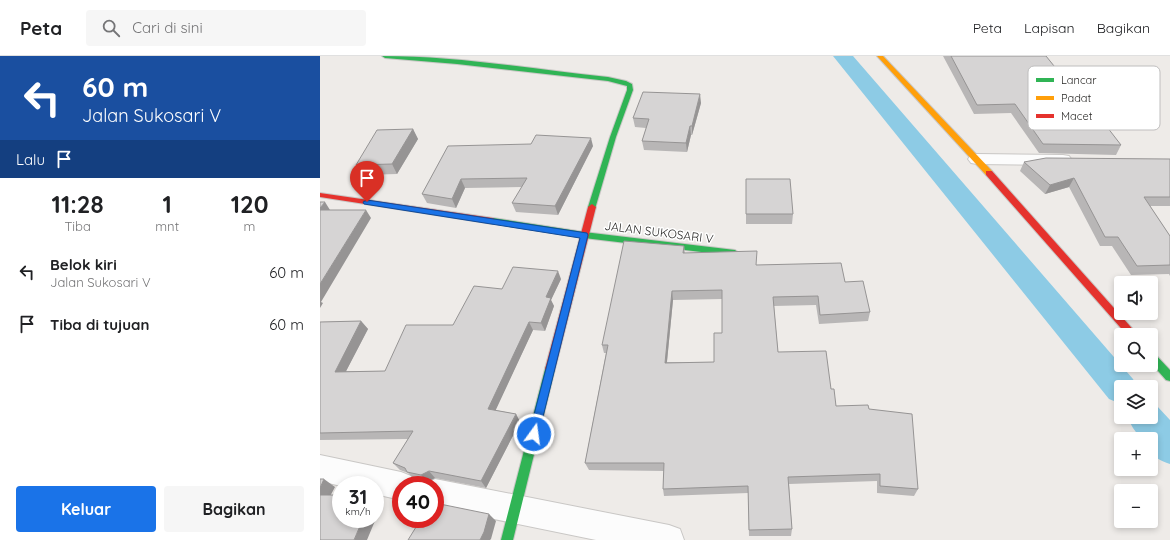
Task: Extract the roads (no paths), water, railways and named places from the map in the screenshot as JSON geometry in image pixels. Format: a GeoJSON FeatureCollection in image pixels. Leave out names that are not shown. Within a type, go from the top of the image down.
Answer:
{"type":"FeatureCollection","features":[{"type":"Feature","properties":{"kind":"street"},"geometry":{"type":"LineString","coordinates":[[385,56],[458,62],[624,82],[630,85],[630,90],[613,137],[584,235],[507,540]]}},
{"type":"Feature","properties":{"kind":"street"},"geometry":{"type":"LineString","coordinates":[[880,56],[976,159],[1127,328]]}},
{"type":"Feature","properties":{"kind":"street"},"geometry":{"type":"LineString","coordinates":[[976,159],[1077,161]]}},
{"type":"Feature","properties":{"kind":"street","name":"JALAN SUKOSARI V"},"geometry":{"type":"LineString","coordinates":[[320,195],[584,235],[735,253]]}},
{"type":"Feature","properties":{"kind":"street"},"geometry":{"type":"LineString","coordinates":[[1158,363],[1170,376]]}},
{"type":"Feature","properties":{"kind":"street"},"geometry":{"type":"LineString","coordinates":[[320,468],[392,484]]}},
{"type":"Feature","properties":{"kind":"street"},"geometry":{"type":"LineString","coordinates":[[444,495],[669,540]]}},
{"type":"Feature","properties":{"kind":"waterway"},"geometry":{"type":"LineString","coordinates":[[843,56],[1114,381]]}},
{"type":"Feature","properties":{"kind":"waterway"},"geometry":{"type":"LineString","coordinates":[[1151,424],[1170,447]]}}]}
